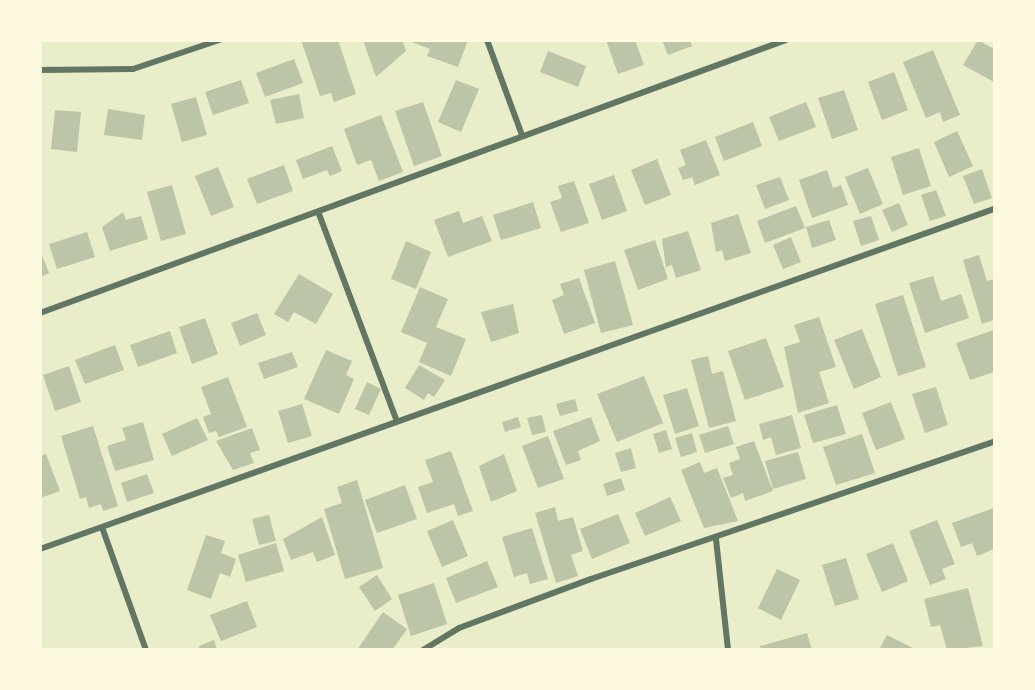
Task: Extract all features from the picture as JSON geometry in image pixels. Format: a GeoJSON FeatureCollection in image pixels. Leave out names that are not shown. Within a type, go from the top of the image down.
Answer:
{"type":"FeatureCollection","features":[{"type":"Feature","properties":{"kind":"street"},"geometry":{"type":"LineString","coordinates":[[40,70],[133,69],[219,40]]}},
{"type":"Feature","properties":{"kind":"street"},"geometry":{"type":"LineString","coordinates":[[487,40],[522,135]]}},
{"type":"Feature","properties":{"kind":"street"},"geometry":{"type":"LineString","coordinates":[[40,313],[319,214],[522,135],[786,40]]}},
{"type":"Feature","properties":{"kind":"street"},"geometry":{"type":"LineString","coordinates":[[40,549],[103,530],[396,419],[994,209]]}},
{"type":"Feature","properties":{"kind":"street"},"geometry":{"type":"LineString","coordinates":[[319,214],[396,419]]}},
{"type":"Feature","properties":{"kind":"street"},"geometry":{"type":"LineString","coordinates":[[423,650],[481,620],[994,442]]}},
{"type":"Feature","properties":{"kind":"street"},"geometry":{"type":"LineString","coordinates":[[103,530],[146,650]]}},
{"type":"Feature","properties":{"kind":"street"},"geometry":{"type":"LineString","coordinates":[[716,539],[728,650]]}},
{"type":"Feature","properties":{"kind":"building"},"geometry":{"type":"Polygon","coordinates":[[[301,40],[338,40],[356,94],[334,102],[331,93],[320,96],[301,40]]]}},
{"type":"Feature","properties":{"kind":"building"},"geometry":{"type":"Polygon","coordinates":[[[363,40],[402,40],[406,51],[376,77],[363,40]]]}},
{"type":"Feature","properties":{"kind":"building"},"geometry":{"type":"Polygon","coordinates":[[[406,40],[468,40],[458,67],[427,56],[430,49],[406,40]]]}},
{"type":"Feature","properties":{"kind":"building"},"geometry":{"type":"Polygon","coordinates":[[[606,40],[635,40],[644,65],[618,74],[606,40]]]}},
{"type":"Feature","properties":{"kind":"building"},"geometry":{"type":"Polygon","coordinates":[[[662,40],[690,40],[692,46],[668,55],[662,40]]]}},
{"type":"Feature","properties":{"kind":"building"},"geometry":{"type":"Polygon","coordinates":[[[978,40],[994,49],[994,82],[963,65],[978,40]]]}},
{"type":"Feature","properties":{"kind":"building"},"geometry":{"type":"Polygon","coordinates":[[[933,50],[960,115],[943,122],[940,112],[926,118],[903,62],[933,50]]]}},
{"type":"Feature","properties":{"kind":"building"},"geometry":{"type":"Polygon","coordinates":[[[548,51],[586,66],[578,87],[540,72],[548,51]]]}},
{"type":"Feature","properties":{"kind":"building"},"geometry":{"type":"Polygon","coordinates":[[[294,59],[303,83],[265,97],[256,73],[294,59]]]}},
{"type":"Feature","properties":{"kind":"building"},"geometry":{"type":"Polygon","coordinates":[[[894,72],[908,110],[882,120],[868,82],[894,72]]]}},
{"type":"Feature","properties":{"kind":"building"},"geometry":{"type":"Polygon","coordinates":[[[241,80],[249,103],[213,115],[205,92],[241,80]]]}},
{"type":"Feature","properties":{"kind":"building"},"geometry":{"type":"Polygon","coordinates":[[[456,80],[479,89],[461,132],[438,122],[456,80]]]}},
{"type":"Feature","properties":{"kind":"building"},"geometry":{"type":"Polygon","coordinates":[[[844,90],[858,130],[832,139],[818,98],[844,90]]]}},
{"type":"Feature","properties":{"kind":"building"},"geometry":{"type":"Polygon","coordinates":[[[299,94],[304,118],[276,124],[270,100],[299,94]]]}},
{"type":"Feature","properties":{"kind":"building"},"geometry":{"type":"Polygon","coordinates":[[[196,97],[207,135],[182,142],[171,104],[196,97]]]}},
{"type":"Feature","properties":{"kind":"building"},"geometry":{"type":"Polygon","coordinates":[[[423,102],[442,156],[414,166],[395,111],[423,102]]]}},
{"type":"Feature","properties":{"kind":"building"},"geometry":{"type":"Polygon","coordinates":[[[806,102],[816,127],[779,141],[769,117],[806,102]]]}},
{"type":"Feature","properties":{"kind":"building"},"geometry":{"type":"Polygon","coordinates":[[[108,109],[145,115],[142,140],[104,135],[108,109]]]}},
{"type":"Feature","properties":{"kind":"building"},"geometry":{"type":"Polygon","coordinates":[[[55,110],[81,112],[77,152],[51,149],[55,110]]]}},
{"type":"Feature","properties":{"kind":"building"},"geometry":{"type":"Polygon","coordinates":[[[381,115],[403,172],[379,181],[371,160],[357,165],[344,129],[381,115]]]}},
{"type":"Feature","properties":{"kind":"building"},"geometry":{"type":"Polygon","coordinates":[[[753,122],[762,146],[724,161],[715,137],[753,122]]]}},
{"type":"Feature","properties":{"kind":"building"},"geometry":{"type":"Polygon","coordinates":[[[957,131],[973,166],[949,177],[934,142],[957,131]]]}},
{"type":"Feature","properties":{"kind":"building"},"geometry":{"type":"Polygon","coordinates":[[[706,140],[720,175],[695,185],[692,177],[683,180],[678,168],[686,165],[680,150],[706,140]]]}},
{"type":"Feature","properties":{"kind":"building"},"geometry":{"type":"Polygon","coordinates":[[[332,146],[342,171],[330,176],[327,170],[303,179],[296,160],[332,146]]]}},
{"type":"Feature","properties":{"kind":"building"},"geometry":{"type":"Polygon","coordinates":[[[919,148],[931,186],[903,195],[891,157],[919,148]]]}},
{"type":"Feature","properties":{"kind":"building"},"geometry":{"type":"Polygon","coordinates":[[[657,159],[671,195],[645,205],[631,170],[657,159]]]}},
{"type":"Feature","properties":{"kind":"building"},"geometry":{"type":"Polygon","coordinates":[[[284,165],[293,191],[257,204],[247,179],[284,165]]]}},
{"type":"Feature","properties":{"kind":"building"},"geometry":{"type":"Polygon","coordinates":[[[218,167],[234,207],[211,216],[195,176],[218,167]]]}},
{"type":"Feature","properties":{"kind":"building"},"geometry":{"type":"Polygon","coordinates":[[[868,168],[883,204],[860,214],[845,177],[868,168]]]}},
{"type":"Feature","properties":{"kind":"building"},"geometry":{"type":"Polygon","coordinates":[[[982,169],[992,198],[974,204],[963,176],[982,169]]]}},
{"type":"Feature","properties":{"kind":"building"},"geometry":{"type":"Polygon","coordinates":[[[827,170],[833,188],[841,185],[848,205],[812,218],[799,180],[827,170]]]}},
{"type":"Feature","properties":{"kind":"building"},"geometry":{"type":"Polygon","coordinates":[[[614,175],[627,211],[602,220],[589,184],[614,175]]]}},
{"type":"Feature","properties":{"kind":"building"},"geometry":{"type":"Polygon","coordinates":[[[780,177],[789,200],[765,209],[756,185],[780,177]]]}},
{"type":"Feature","properties":{"kind":"building"},"geometry":{"type":"Polygon","coordinates":[[[574,181],[589,223],[561,232],[550,202],[562,198],[558,186],[574,181]]]}},
{"type":"Feature","properties":{"kind":"building"},"geometry":{"type":"Polygon","coordinates":[[[172,185],[186,234],[161,241],[147,192],[172,185]]]}},
{"type":"Feature","properties":{"kind":"building"},"geometry":{"type":"Polygon","coordinates":[[[936,190],[946,216],[930,221],[921,195],[936,190]]]}},
{"type":"Feature","properties":{"kind":"building"},"geometry":{"type":"Polygon","coordinates":[[[533,202],[541,228],[501,240],[493,215],[533,202]]]}},
{"type":"Feature","properties":{"kind":"building"},"geometry":{"type":"Polygon","coordinates":[[[899,203],[908,225],[892,232],[882,210],[899,203]]]}},
{"type":"Feature","properties":{"kind":"building"},"geometry":{"type":"Polygon","coordinates":[[[796,206],[805,228],[765,243],[757,221],[796,206]]]}},
{"type":"Feature","properties":{"kind":"building"},"geometry":{"type":"Polygon","coordinates":[[[459,211],[463,223],[482,216],[492,241],[448,257],[434,220],[459,211]]]}},
{"type":"Feature","properties":{"kind":"building"},"geometry":{"type":"Polygon","coordinates":[[[123,212],[126,220],[141,216],[148,239],[110,251],[102,227],[123,212]]]}},
{"type":"Feature","properties":{"kind":"building"},"geometry":{"type":"Polygon","coordinates":[[[738,214],[751,253],[725,261],[722,250],[716,252],[711,223],[738,214]]]}},
{"type":"Feature","properties":{"kind":"building"},"geometry":{"type":"Polygon","coordinates":[[[871,216],[879,240],[861,246],[853,221],[871,216]]]}},
{"type":"Feature","properties":{"kind":"building"},"geometry":{"type":"Polygon","coordinates":[[[829,220],[836,240],[812,248],[806,227],[829,220]]]}},
{"type":"Feature","properties":{"kind":"building"},"geometry":{"type":"Polygon","coordinates":[[[688,231],[701,270],[676,278],[672,265],[666,267],[662,239],[688,231]]]}},
{"type":"Feature","properties":{"kind":"building"},"geometry":{"type":"Polygon","coordinates":[[[87,232],[95,257],[57,269],[49,244],[87,232]]]}},
{"type":"Feature","properties":{"kind":"building"},"geometry":{"type":"Polygon","coordinates":[[[791,237],[801,262],[783,269],[773,245],[791,237]]]}},
{"type":"Feature","properties":{"kind":"building"},"geometry":{"type":"Polygon","coordinates":[[[655,240],[668,279],[638,290],[624,250],[655,240]]]}},
{"type":"Feature","properties":{"kind":"building"},"geometry":{"type":"Polygon","coordinates":[[[406,241],[431,252],[416,289],[391,279],[406,241]]]}},
{"type":"Feature","properties":{"kind":"building"},"geometry":{"type":"Polygon","coordinates":[[[40,250],[49,273],[40,277],[40,250]]]}},
{"type":"Feature","properties":{"kind":"building"},"geometry":{"type":"Polygon","coordinates":[[[979,255],[987,281],[994,279],[994,320],[982,324],[963,260],[979,255]]]}},
{"type":"Feature","properties":{"kind":"building"},"geometry":{"type":"Polygon","coordinates":[[[615,261],[633,325],[601,333],[584,270],[615,261]]]}},
{"type":"Feature","properties":{"kind":"building"},"geometry":{"type":"Polygon","coordinates":[[[299,274],[333,294],[316,324],[294,312],[288,322],[274,314],[299,274]]]}},
{"type":"Feature","properties":{"kind":"building"},"geometry":{"type":"Polygon","coordinates":[[[933,276],[941,301],[961,294],[969,318],[925,333],[909,283],[933,276]]]}},
{"type":"Feature","properties":{"kind":"building"},"geometry":{"type":"Polygon","coordinates":[[[579,278],[595,323],[564,334],[552,300],[564,295],[560,284],[579,278]]]}},
{"type":"Feature","properties":{"kind":"building"},"geometry":{"type":"Polygon","coordinates":[[[420,287],[448,299],[436,327],[466,339],[451,376],[419,362],[427,343],[401,332],[420,287]]]}},
{"type":"Feature","properties":{"kind":"building"},"geometry":{"type":"Polygon","coordinates":[[[903,295],[926,367],[898,376],[875,304],[903,295]]]}},
{"type":"Feature","properties":{"kind":"building"},"geometry":{"type":"Polygon","coordinates":[[[513,304],[519,333],[491,342],[481,312],[513,304]]]}},
{"type":"Feature","properties":{"kind":"building"},"geometry":{"type":"Polygon","coordinates":[[[257,313],[266,335],[240,346],[231,323],[257,313]]]}},
{"type":"Feature","properties":{"kind":"building"},"geometry":{"type":"Polygon","coordinates":[[[819,317],[836,367],[819,372],[829,403],[798,413],[784,347],[800,342],[794,325],[819,317]]]}},
{"type":"Feature","properties":{"kind":"building"},"geometry":{"type":"Polygon","coordinates":[[[205,318],[218,354],[192,364],[179,327],[205,318]]]}},
{"type":"Feature","properties":{"kind":"building"},"geometry":{"type":"Polygon","coordinates":[[[862,329],[881,377],[854,389],[834,340],[862,329]]]}},
{"type":"Feature","properties":{"kind":"building"},"geometry":{"type":"Polygon","coordinates":[[[994,330],[994,372],[970,380],[956,343],[994,330]]]}},
{"type":"Feature","properties":{"kind":"building"},"geometry":{"type":"Polygon","coordinates":[[[170,331],[177,353],[138,367],[130,345],[170,331]]]}},
{"type":"Feature","properties":{"kind":"building"},"geometry":{"type":"Polygon","coordinates":[[[766,338],[784,387],[745,400],[728,351],[766,338]]]}},
{"type":"Feature","properties":{"kind":"building"},"geometry":{"type":"Polygon","coordinates":[[[115,345],[124,370],[85,384],[75,360],[115,345]]]}},
{"type":"Feature","properties":{"kind":"building"},"geometry":{"type":"Polygon","coordinates":[[[326,350],[352,361],[346,375],[354,379],[339,414],[304,399],[326,350]]]}},
{"type":"Feature","properties":{"kind":"building"},"geometry":{"type":"Polygon","coordinates":[[[292,352],[298,367],[264,379],[258,363],[292,352]]]}},
{"type":"Feature","properties":{"kind":"building"},"geometry":{"type":"Polygon","coordinates":[[[708,356],[712,374],[723,371],[736,421],[709,428],[691,360],[708,356]]]}},
{"type":"Feature","properties":{"kind":"building"},"geometry":{"type":"Polygon","coordinates":[[[419,365],[445,380],[434,397],[428,393],[424,400],[405,388],[419,365]]]}},
{"type":"Feature","properties":{"kind":"building"},"geometry":{"type":"Polygon","coordinates":[[[69,366],[81,402],[55,411],[43,375],[69,366]]]}},
{"type":"Feature","properties":{"kind":"building"},"geometry":{"type":"Polygon","coordinates":[[[644,376],[663,423],[617,442],[597,394],[644,376]]]}},
{"type":"Feature","properties":{"kind":"building"},"geometry":{"type":"Polygon","coordinates":[[[228,377],[247,427],[219,437],[216,431],[209,433],[203,417],[211,414],[201,387],[228,377]]]}},
{"type":"Feature","properties":{"kind":"building"},"geometry":{"type":"Polygon","coordinates":[[[367,382],[381,389],[369,415],[355,409],[367,382]]]}},
{"type":"Feature","properties":{"kind":"building"},"geometry":{"type":"Polygon","coordinates":[[[936,387],[948,425],[925,433],[912,394],[936,387]]]}},
{"type":"Feature","properties":{"kind":"building"},"geometry":{"type":"Polygon","coordinates":[[[687,388],[699,426],[675,434],[663,395],[687,388]]]}},
{"type":"Feature","properties":{"kind":"building"},"geometry":{"type":"Polygon","coordinates":[[[575,399],[578,411],[560,416],[556,404],[575,399]]]}},
{"type":"Feature","properties":{"kind":"building"},"geometry":{"type":"Polygon","coordinates":[[[891,402],[905,439],[876,450],[862,413],[891,402]]]}},
{"type":"Feature","properties":{"kind":"building"},"geometry":{"type":"Polygon","coordinates":[[[302,404],[312,436],[288,443],[278,411],[302,404]]]}},
{"type":"Feature","properties":{"kind":"building"},"geometry":{"type":"Polygon","coordinates":[[[837,405],[846,434],[813,443],[804,415],[837,405]]]}},
{"type":"Feature","properties":{"kind":"building"},"geometry":{"type":"Polygon","coordinates":[[[542,415],[546,432],[532,435],[527,418],[542,415]]]}},
{"type":"Feature","properties":{"kind":"building"},"geometry":{"type":"Polygon","coordinates":[[[792,415],[801,448],[776,455],[771,437],[763,440],[759,424],[792,415]]]}},
{"type":"Feature","properties":{"kind":"building"},"geometry":{"type":"Polygon","coordinates":[[[518,417],[521,427],[505,432],[502,422],[518,417]]]}},
{"type":"Feature","properties":{"kind":"building"},"geometry":{"type":"Polygon","coordinates":[[[591,417],[600,441],[578,451],[581,460],[566,465],[553,431],[591,417]]]}},
{"type":"Feature","properties":{"kind":"building"},"geometry":{"type":"Polygon","coordinates":[[[197,418],[208,440],[172,456],[162,434],[197,418]]]}},
{"type":"Feature","properties":{"kind":"building"},"geometry":{"type":"Polygon","coordinates":[[[143,422],[154,460],[115,471],[107,446],[126,440],[122,428],[143,422]]]}},
{"type":"Feature","properties":{"kind":"building"},"geometry":{"type":"Polygon","coordinates":[[[93,426],[118,506],[103,511],[101,504],[89,508],[86,497],[80,499],[61,436],[93,426]]]}},
{"type":"Feature","properties":{"kind":"building"},"geometry":{"type":"Polygon","coordinates":[[[728,426],[734,444],[705,453],[699,435],[728,426]]]}},
{"type":"Feature","properties":{"kind":"building"},"geometry":{"type":"Polygon","coordinates":[[[252,428],[260,450],[250,453],[254,463],[233,470],[216,441],[252,428]]]}},
{"type":"Feature","properties":{"kind":"building"},"geometry":{"type":"Polygon","coordinates":[[[666,430],[672,449],[659,453],[653,434],[666,430]]]}},
{"type":"Feature","properties":{"kind":"building"},"geometry":{"type":"Polygon","coordinates":[[[692,433],[697,452],[681,457],[675,438],[692,433]]]}},
{"type":"Feature","properties":{"kind":"building"},"geometry":{"type":"Polygon","coordinates":[[[862,434],[875,473],[836,485],[823,447],[862,434]]]}},
{"type":"Feature","properties":{"kind":"building"},"geometry":{"type":"Polygon","coordinates":[[[548,436],[564,479],[538,488],[522,446],[548,436]]]}},
{"type":"Feature","properties":{"kind":"building"},"geometry":{"type":"Polygon","coordinates":[[[754,441],[773,491],[745,501],[743,493],[731,498],[723,478],[733,475],[729,463],[740,459],[736,447],[754,441]]]}},
{"type":"Feature","properties":{"kind":"building"},"geometry":{"type":"Polygon","coordinates":[[[631,448],[636,468],[621,472],[615,453],[631,448]]]}},
{"type":"Feature","properties":{"kind":"building"},"geometry":{"type":"Polygon","coordinates":[[[451,451],[473,511],[458,516],[454,504],[427,513],[418,487],[433,482],[425,460],[451,451]]]}},
{"type":"Feature","properties":{"kind":"building"},"geometry":{"type":"Polygon","coordinates":[[[798,452],[806,479],[773,489],[765,461],[798,452]]]}},
{"type":"Feature","properties":{"kind":"building"},"geometry":{"type":"Polygon","coordinates":[[[46,454],[60,491],[40,498],[40,456],[46,454]]]}},
{"type":"Feature","properties":{"kind":"building"},"geometry":{"type":"Polygon","coordinates":[[[504,454],[517,491],[491,502],[479,466],[504,454]]]}},
{"type":"Feature","properties":{"kind":"building"},"geometry":{"type":"Polygon","coordinates":[[[700,462],[704,473],[717,468],[738,521],[704,528],[681,470],[700,462]]]}},
{"type":"Feature","properties":{"kind":"building"},"geometry":{"type":"Polygon","coordinates":[[[147,474],[154,493],[127,502],[121,483],[147,474]]]}},
{"type":"Feature","properties":{"kind":"building"},"geometry":{"type":"Polygon","coordinates":[[[621,478],[625,490],[607,496],[603,484],[621,478]]]}},
{"type":"Feature","properties":{"kind":"building"},"geometry":{"type":"Polygon","coordinates":[[[357,480],[383,568],[345,579],[324,509],[342,503],[337,487],[357,480]]]}},
{"type":"Feature","properties":{"kind":"building"},"geometry":{"type":"Polygon","coordinates":[[[405,485],[417,519],[377,533],[365,500],[405,485]]]}},
{"type":"Feature","properties":{"kind":"building"},"geometry":{"type":"Polygon","coordinates":[[[670,497],[681,521],[645,536],[635,513],[670,497]]]}},
{"type":"Feature","properties":{"kind":"building"},"geometry":{"type":"Polygon","coordinates":[[[555,507],[558,521],[573,517],[583,551],[571,555],[578,576],[556,583],[535,513],[555,507]]]}},
{"type":"Feature","properties":{"kind":"building"},"geometry":{"type":"Polygon","coordinates":[[[994,508],[994,549],[977,556],[972,543],[961,547],[952,523],[994,508]]]}},
{"type":"Feature","properties":{"kind":"building"},"geometry":{"type":"Polygon","coordinates":[[[618,514],[630,543],[592,559],[580,529],[618,514]]]}},
{"type":"Feature","properties":{"kind":"building"},"geometry":{"type":"Polygon","coordinates":[[[269,515],[276,541],[259,545],[252,519],[269,515]]]}},
{"type":"Feature","properties":{"kind":"building"},"geometry":{"type":"Polygon","coordinates":[[[322,517],[335,555],[317,562],[313,552],[291,560],[283,539],[322,517]]]}},
{"type":"Feature","properties":{"kind":"building"},"geometry":{"type":"Polygon","coordinates":[[[453,520],[468,556],[442,567],[427,531],[453,520]]]}},
{"type":"Feature","properties":{"kind":"building"},"geometry":{"type":"Polygon","coordinates":[[[937,520],[955,564],[942,569],[946,579],[930,585],[909,531],[937,520]]]}},
{"type":"Feature","properties":{"kind":"building"},"geometry":{"type":"Polygon","coordinates":[[[532,528],[548,579],[530,584],[527,573],[514,577],[502,537],[532,528]]]}},
{"type":"Feature","properties":{"kind":"building"},"geometry":{"type":"Polygon","coordinates":[[[206,535],[225,541],[221,553],[236,559],[230,577],[220,573],[211,599],[187,590],[206,535]]]}},
{"type":"Feature","properties":{"kind":"building"},"geometry":{"type":"Polygon","coordinates":[[[276,543],[284,571],[246,582],[238,555],[276,543]]]}},
{"type":"Feature","properties":{"kind":"building"},"geometry":{"type":"Polygon","coordinates":[[[893,543],[908,581],[882,592],[866,554],[893,543]]]}},
{"type":"Feature","properties":{"kind":"building"},"geometry":{"type":"Polygon","coordinates":[[[846,558],[859,599],[835,606],[822,565],[846,558]]]}},
{"type":"Feature","properties":{"kind":"building"},"geometry":{"type":"Polygon","coordinates":[[[487,561],[498,587],[456,603],[446,578],[487,561]]]}},
{"type":"Feature","properties":{"kind":"building"},"geometry":{"type":"Polygon","coordinates":[[[777,569],[800,580],[781,620],[758,608],[777,569]]]}},
{"type":"Feature","properties":{"kind":"building"},"geometry":{"type":"Polygon","coordinates":[[[377,575],[392,599],[375,611],[359,587],[377,575]]]}},
{"type":"Feature","properties":{"kind":"building"},"geometry":{"type":"Polygon","coordinates":[[[434,583],[447,624],[411,636],[398,595],[434,583]]]}},
{"type":"Feature","properties":{"kind":"building"},"geometry":{"type":"Polygon","coordinates":[[[968,588],[983,646],[947,650],[940,625],[931,627],[924,599],[968,588]]]}},
{"type":"Feature","properties":{"kind":"building"},"geometry":{"type":"Polygon","coordinates":[[[247,601],[257,627],[221,641],[210,615],[247,601]]]}},
{"type":"Feature","properties":{"kind":"building"},"geometry":{"type":"Polygon","coordinates":[[[383,612],[407,629],[392,650],[357,650],[383,612]]]}},
{"type":"Feature","properties":{"kind":"building"},"geometry":{"type":"Polygon","coordinates":[[[807,633],[812,650],[761,650],[760,646],[807,633]]]}},
{"type":"Feature","properties":{"kind":"building"},"geometry":{"type":"Polygon","coordinates":[[[887,635],[917,650],[879,650],[887,635]]]}},
{"type":"Feature","properties":{"kind":"building"},"geometry":{"type":"Polygon","coordinates":[[[214,640],[217,650],[200,650],[199,646],[214,640]]]}}]}
